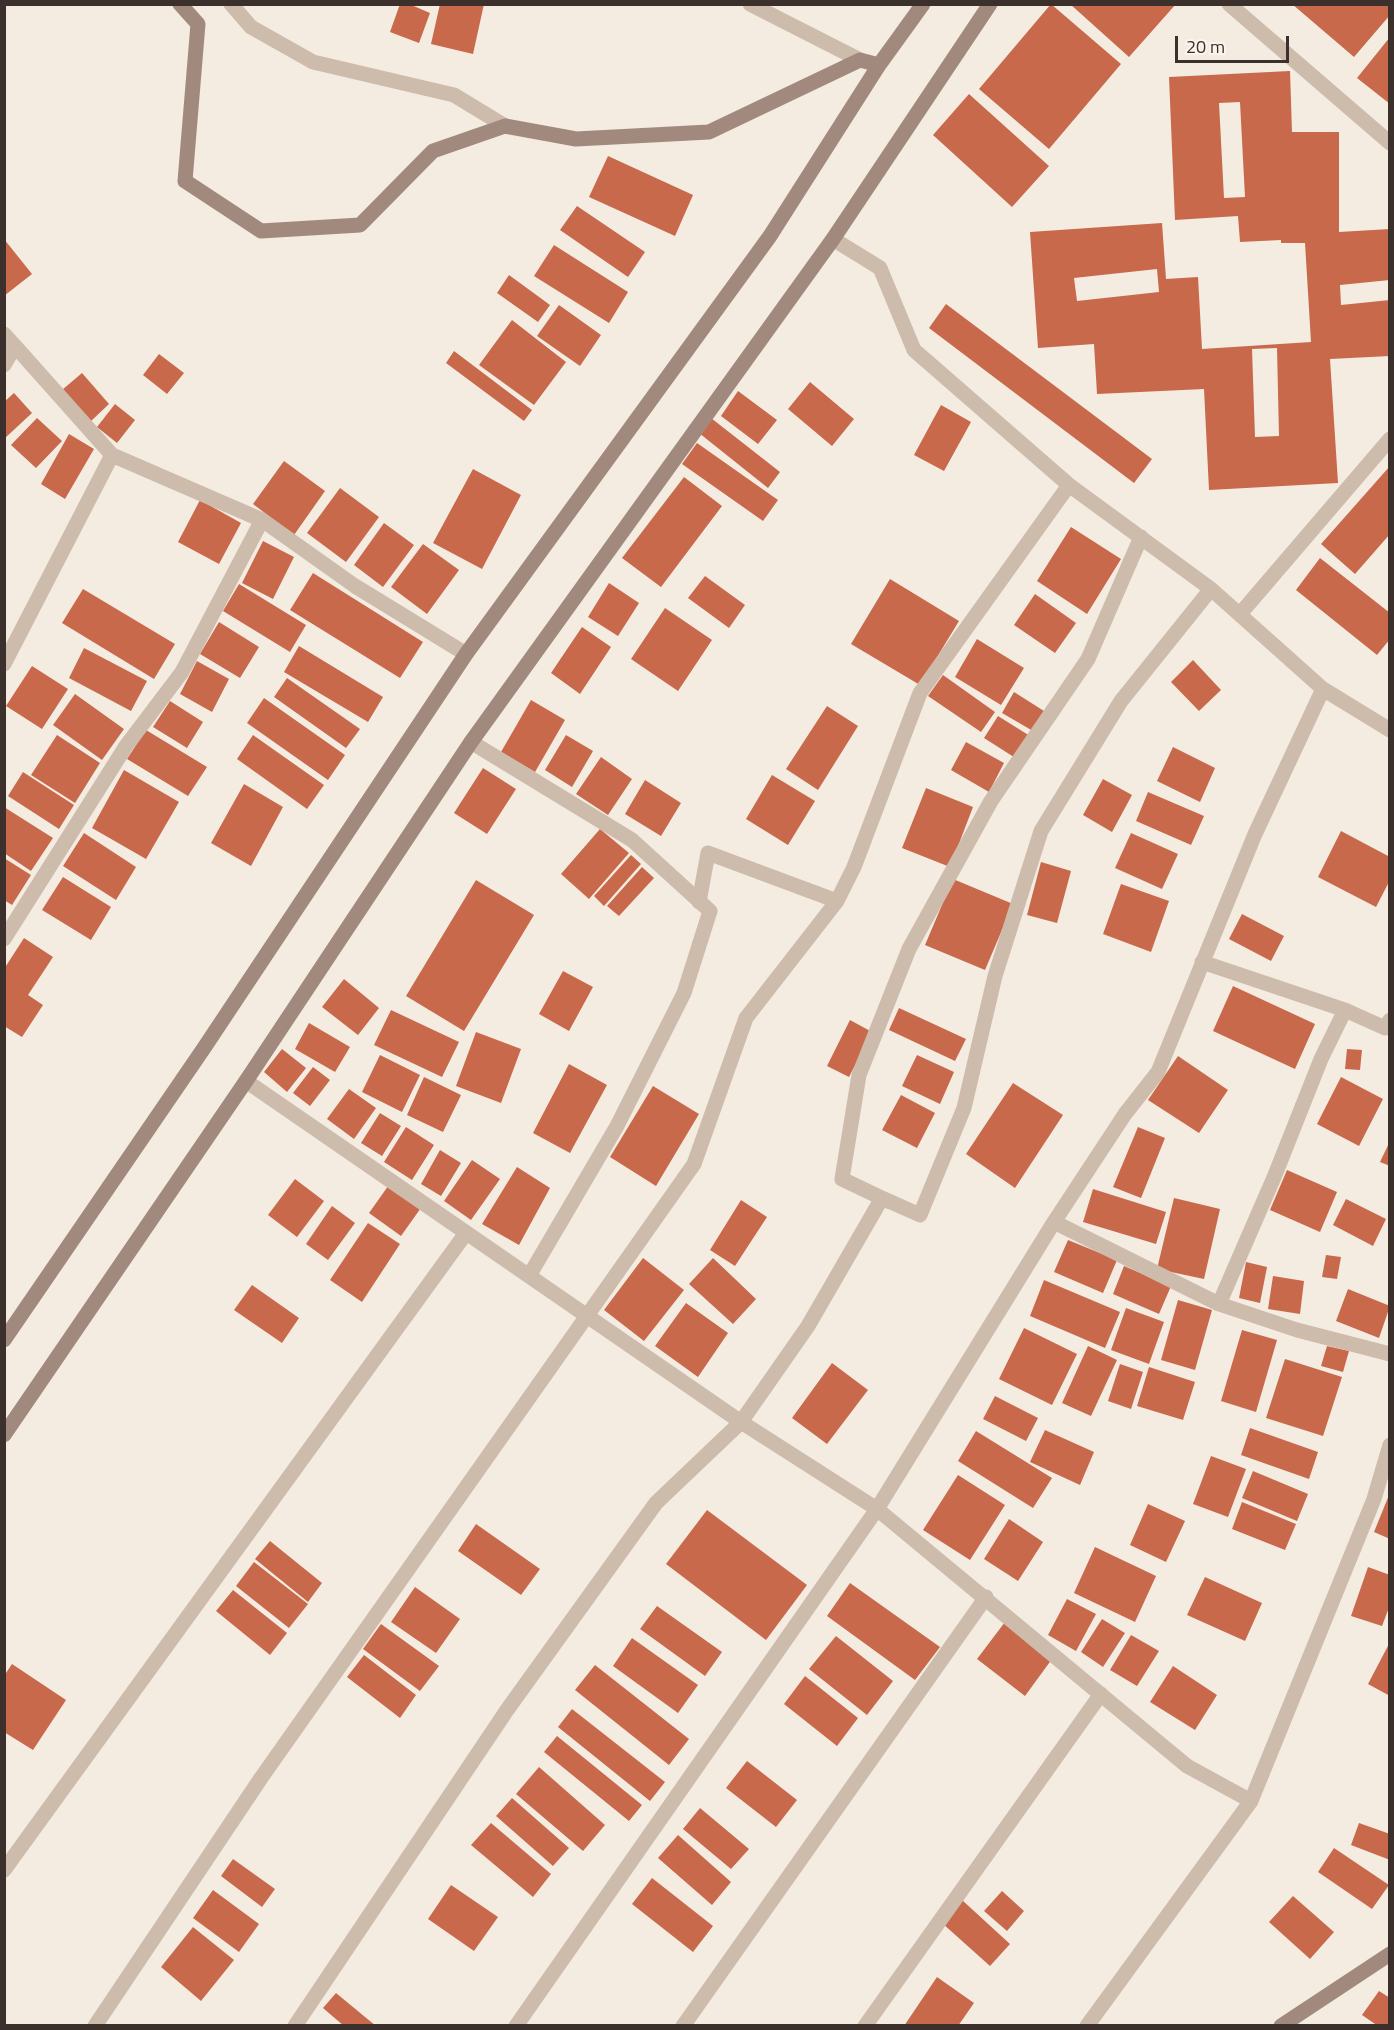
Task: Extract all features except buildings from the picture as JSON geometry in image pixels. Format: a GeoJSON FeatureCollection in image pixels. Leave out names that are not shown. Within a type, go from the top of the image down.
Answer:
{"type":"FeatureCollection","features":[{"type":"Feature","properties":{"kind":"main road"},"geometry":{"type":"LineString","coordinates":[[180,4],[198,24],[184,181],[261,231],[360,225],[433,151],[505,126],[576,139],[709,132],[860,60],[879,65]]}},
{"type":"Feature","properties":{"kind":"main road"},"geometry":{"type":"LineString","coordinates":[[4,1340],[204,1048],[466,654],[770,236],[879,65],[923,4]]}},
{"type":"Feature","properties":{"kind":"main road"},"geometry":{"type":"LineString","coordinates":[[4,1435],[246,1081],[471,742],[833,239],[990,4]]}},
{"type":"Feature","properties":{"kind":"main road"},"geometry":{"type":"LineString","coordinates":[[1285,2025],[1389,1954]]}},
{"type":"Feature","properties":{"kind":"street"},"geometry":{"type":"LineString","coordinates":[[231,4],[251,27],[313,62],[454,95],[505,126]]}},
{"type":"Feature","properties":{"kind":"street"},"geometry":{"type":"LineString","coordinates":[[750,4],[860,60]]}},
{"type":"Feature","properties":{"kind":"street"},"geometry":{"type":"LineString","coordinates":[[1228,4],[1389,143]]}},
{"type":"Feature","properties":{"kind":"street"},"geometry":{"type":"LineString","coordinates":[[833,239],[880,268],[914,350],[1069,485],[1211,589],[1323,688],[1389,730]]}},
{"type":"Feature","properties":{"kind":"street"},"geometry":{"type":"LineString","coordinates":[[4,334],[112,455],[262,520],[355,586],[466,654]]}},
{"type":"Feature","properties":{"kind":"street"},"geometry":{"type":"LineString","coordinates":[[4,365],[15,346]]}},
{"type":"Feature","properties":{"kind":"street"},"geometry":{"type":"LineString","coordinates":[[1240,614],[1389,438]]}},
{"type":"Feature","properties":{"kind":"street"},"geometry":{"type":"LineString","coordinates":[[4,664],[112,455]]}},
{"type":"Feature","properties":{"kind":"street"},"geometry":{"type":"LineString","coordinates":[[95,2025],[261,1778],[694,1164],[746,1017],[837,901],[854,867],[920,693],[1069,485]]}},
{"type":"Feature","properties":{"kind":"street"},"geometry":{"type":"LineString","coordinates":[[4,939],[126,746],[182,672],[262,520]]}},
{"type":"Feature","properties":{"kind":"street"},"geometry":{"type":"LineString","coordinates":[[1141,537],[1088,659],[991,801],[909,949],[859,1075],[842,1179],[920,1215],[964,1108],[995,976],[1041,831],[1121,701],[1211,589]]}},
{"type":"Feature","properties":{"kind":"street"},"geometry":{"type":"LineString","coordinates":[[516,2025],[877,1509],[1054,1222],[1125,1114],[1158,1072],[1255,834],[1323,688]]}},
{"type":"Feature","properties":{"kind":"street"},"geometry":{"type":"LineString","coordinates":[[471,742],[632,840],[710,911],[684,993],[617,1126],[529,1276]]}},
{"type":"Feature","properties":{"kind":"street"},"geometry":{"type":"LineString","coordinates":[[699,902],[708,853],[837,901]]}},
{"type":"Feature","properties":{"kind":"street"},"geometry":{"type":"LineString","coordinates":[[1202,962],[1345,1010],[1385,1028],[1389,1020]]}},
{"type":"Feature","properties":{"kind":"street"},"geometry":{"type":"LineString","coordinates":[[1219,1304],[1275,1175],[1321,1059],[1345,1010]]}},
{"type":"Feature","properties":{"kind":"street"},"geometry":{"type":"LineString","coordinates":[[246,1081],[741,1422],[877,1509],[986,1597],[1187,1766],[1251,1801]]}},
{"type":"Feature","properties":{"kind":"street"},"geometry":{"type":"LineString","coordinates":[[295,2025],[507,1710],[656,1503],[741,1422],[808,1326],[882,1198]]}},
{"type":"Feature","properties":{"kind":"street"},"geometry":{"type":"LineString","coordinates":[[1054,1222],[1219,1304],[1297,1330],[1389,1354]]}},
{"type":"Feature","properties":{"kind":"street"},"geometry":{"type":"LineString","coordinates":[[4,1870],[466,1233]]}},
{"type":"Feature","properties":{"kind":"street"},"geometry":{"type":"LineString","coordinates":[[1087,2025],[1251,1801],[1374,1499],[1389,1445]]}},
{"type":"Feature","properties":{"kind":"street"},"geometry":{"type":"LineString","coordinates":[[682,2025],[986,1597]]}},
{"type":"Feature","properties":{"kind":"street"},"geometry":{"type":"LineString","coordinates":[[865,2025],[1101,1694]]}}]}
